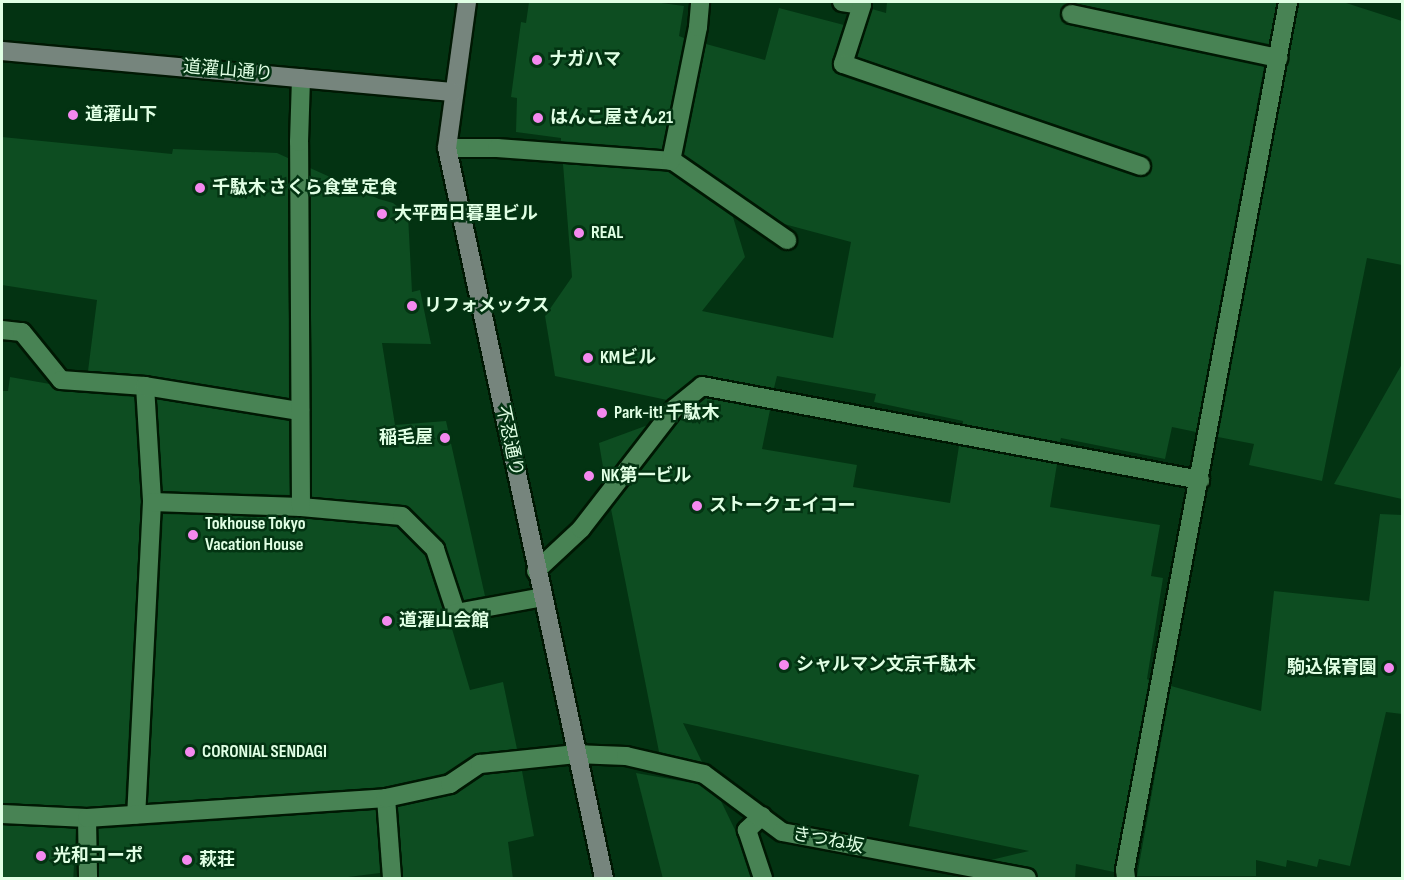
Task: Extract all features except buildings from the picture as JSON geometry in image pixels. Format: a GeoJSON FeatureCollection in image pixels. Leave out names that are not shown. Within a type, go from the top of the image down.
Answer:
{"type":"FeatureCollection","features":[{"type":"Feature","properties":{"kind":"main road","name":"不忍通り"},"geometry":{"type":"LineString","coordinates":[[467,2],[447,148],[536,571],[604,879]]}},
{"type":"Feature","properties":{"kind":"main road","name":"道灌山通り"},"geometry":{"type":"LineString","coordinates":[[2,51],[454,92]]}},
{"type":"Feature","properties":{"kind":"street"},"geometry":{"type":"LineString","coordinates":[[671,161],[698,27],[700,2]]}},
{"type":"Feature","properties":{"kind":"street"},"geometry":{"type":"LineString","coordinates":[[842,2],[862,5],[843,64],[1141,166]]}},
{"type":"Feature","properties":{"kind":"street"},"geometry":{"type":"LineString","coordinates":[[1126,879],[1288,2]]}},
{"type":"Feature","properties":{"kind":"street"},"geometry":{"type":"LineString","coordinates":[[1071,14],[1278,58]]}},
{"type":"Feature","properties":{"kind":"street"},"geometry":{"type":"LineString","coordinates":[[301,78],[301,507]]}},
{"type":"Feature","properties":{"kind":"street"},"geometry":{"type":"LineString","coordinates":[[447,148],[498,148],[671,161],[787,240]]}},
{"type":"Feature","properties":{"kind":"street"},"geometry":{"type":"LineString","coordinates":[[2,330],[22,332],[61,380],[146,386],[300,411]]}},
{"type":"Feature","properties":{"kind":"street"},"geometry":{"type":"LineString","coordinates":[[136,815],[152,502],[146,386]]}},
{"type":"Feature","properties":{"kind":"street"},"geometry":{"type":"LineString","coordinates":[[536,571],[581,529],[675,408],[702,386],[1200,480]]}},
{"type":"Feature","properties":{"kind":"street"},"geometry":{"type":"LineString","coordinates":[[152,502],[301,507],[402,516],[435,549],[456,613],[543,597]]}},
{"type":"Feature","properties":{"kind":"street","name":"きつね坂"},"geometry":{"type":"LineString","coordinates":[[2,814],[87,818],[386,798],[450,784],[480,764],[576,754],[626,756],[704,774],[782,832],[973,873],[1027,879]]}},
{"type":"Feature","properties":{"kind":"street"},"geometry":{"type":"LineString","coordinates":[[386,798],[392,879]]}},
{"type":"Feature","properties":{"kind":"street"},"geometry":{"type":"LineString","coordinates":[[762,816],[747,830],[763,879]]}},
{"type":"Feature","properties":{"kind":"street"},"geometry":{"type":"LineString","coordinates":[[87,818],[88,879]]}},
{"type":"Feature","properties":{"kind":"place","name":"ナガハマ"},"geometry":{"type":"Point","coordinates":[537,60]}},
{"type":"Feature","properties":{"kind":"place","name":"道灌山下"},"geometry":{"type":"Point","coordinates":[73,115]}},
{"type":"Feature","properties":{"kind":"place","name":"はんこ屋さん21"},"geometry":{"type":"Point","coordinates":[538,118]}},
{"type":"Feature","properties":{"kind":"place","name":"千駄木 さくら食堂 定食"},"geometry":{"type":"Point","coordinates":[200,188]}},
{"type":"Feature","properties":{"kind":"place","name":"大平西日暮里ビル"},"geometry":{"type":"Point","coordinates":[382,214]}},
{"type":"Feature","properties":{"kind":"place","name":"REAL"},"geometry":{"type":"Point","coordinates":[579,233]}},
{"type":"Feature","properties":{"kind":"place","name":"リフォメックス"},"geometry":{"type":"Point","coordinates":[412,306]}},
{"type":"Feature","properties":{"kind":"place","name":"KMビル"},"geometry":{"type":"Point","coordinates":[588,358]}},
{"type":"Feature","properties":{"kind":"place","name":"Park-it! 千駄木"},"geometry":{"type":"Point","coordinates":[602,413]}},
{"type":"Feature","properties":{"kind":"place","name":"稲毛屋"},"geometry":{"type":"Point","coordinates":[445,438]}},
{"type":"Feature","properties":{"kind":"place","name":"NK第一ビル"},"geometry":{"type":"Point","coordinates":[589,476]}},
{"type":"Feature","properties":{"kind":"place","name":"ストーク エイコー"},"geometry":{"type":"Point","coordinates":[697,506]}},
{"type":"Feature","properties":{"kind":"place","name":"Tokhouse Tokyo Vacation House"},"geometry":{"type":"Point","coordinates":[193,535]}},
{"type":"Feature","properties":{"kind":"place","name":"道灌山会館"},"geometry":{"type":"Point","coordinates":[387,621]}},
{"type":"Feature","properties":{"kind":"place","name":"シャルマン文京千駄木"},"geometry":{"type":"Point","coordinates":[784,665]}},
{"type":"Feature","properties":{"kind":"place","name":"駒込保育園"},"geometry":{"type":"Point","coordinates":[1389,668]}},
{"type":"Feature","properties":{"kind":"place","name":"CORONIAL SENDAGI"},"geometry":{"type":"Point","coordinates":[190,752]}},
{"type":"Feature","properties":{"kind":"place","name":"光和コーポ"},"geometry":{"type":"Point","coordinates":[41,856]}},
{"type":"Feature","properties":{"kind":"place","name":"萩荘"},"geometry":{"type":"Point","coordinates":[187,860]}}]}
